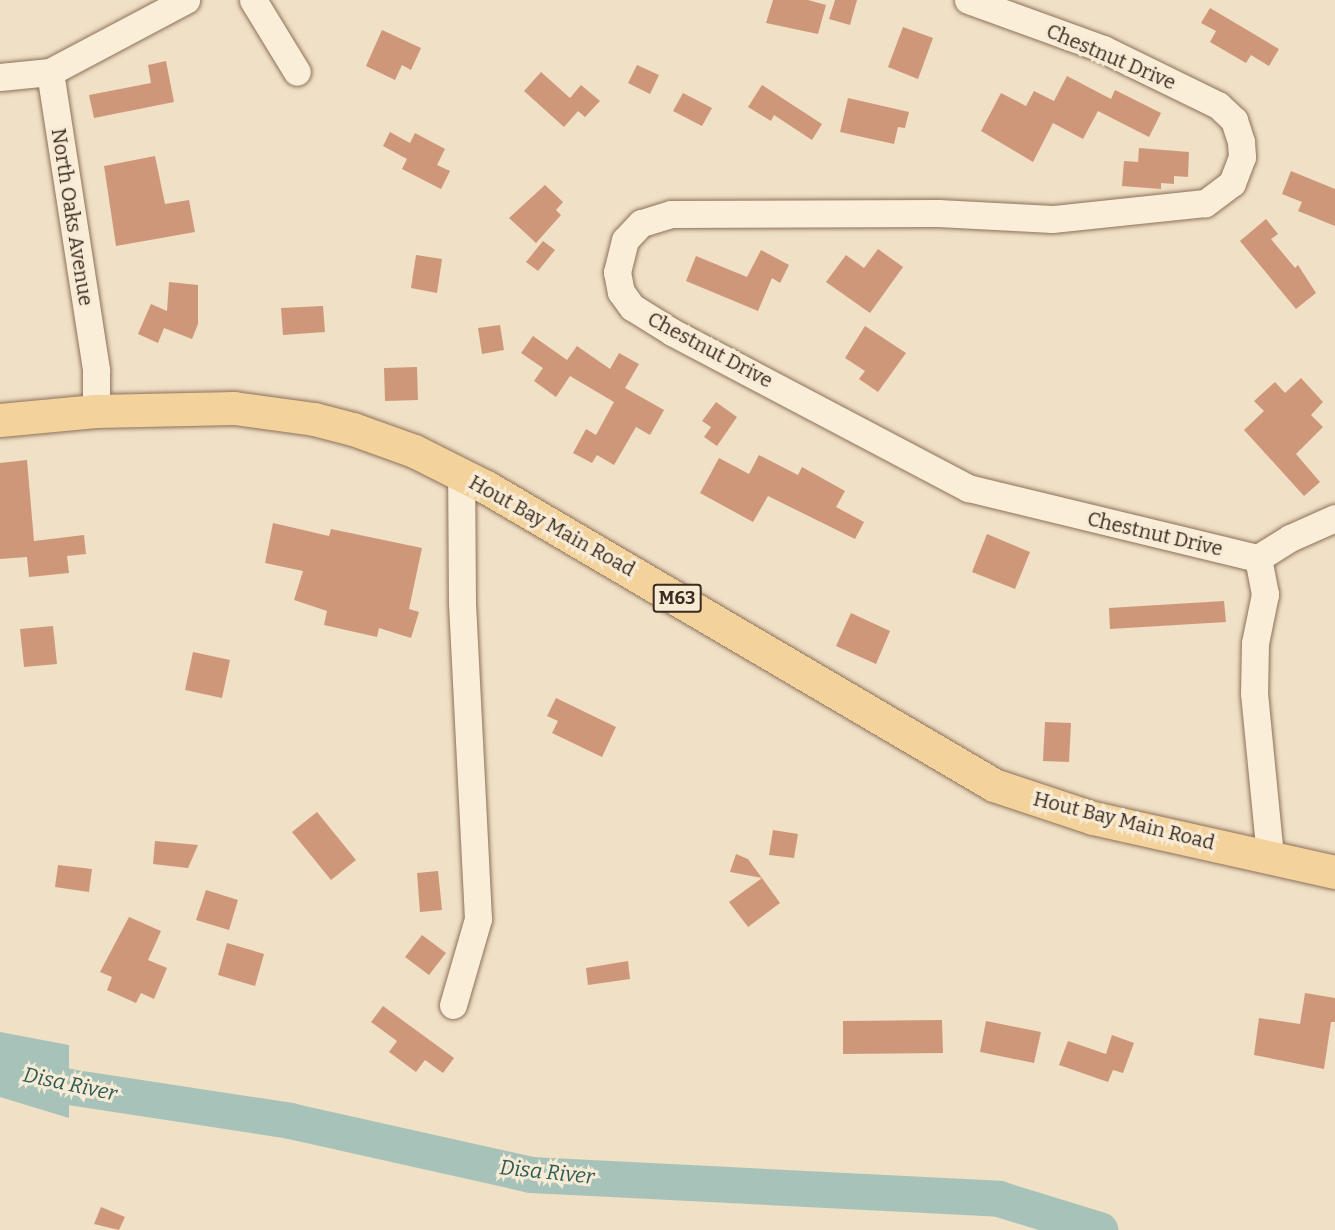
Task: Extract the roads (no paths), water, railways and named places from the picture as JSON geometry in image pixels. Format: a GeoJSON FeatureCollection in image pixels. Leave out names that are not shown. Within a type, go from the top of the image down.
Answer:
{"type":"FeatureCollection","features":[{"type":"Feature","properties":{"kind":"main road","name":"Hout Bay Main Road"},"geometry":{"type":"LineString","coordinates":[[0,420],[96,411],[234,408],[314,419],[414,451],[580,540],[994,784],[1093,818],[1270,855],[1335,872]]}},
{"type":"Feature","properties":{"kind":"street"},"geometry":{"type":"LineString","coordinates":[[0,77],[50,72],[186,0]]}},
{"type":"Feature","properties":{"kind":"street"},"geometry":{"type":"LineString","coordinates":[[253,0],[297,72]]}},
{"type":"Feature","properties":{"kind":"street","name":"Chestnut Drive"},"geometry":{"type":"LineString","coordinates":[[968,0],[1103,49],[1218,105],[1234,120],[1241,142],[1242,157],[1232,183],[1205,203],[1052,219],[938,213],[671,214],[641,223],[625,240],[617,272],[621,292],[632,307],[672,332],[968,488],[1258,558]]}},
{"type":"Feature","properties":{"kind":"street","name":"North Oaks Avenue"},"geometry":{"type":"LineString","coordinates":[[50,72],[96,370],[96,411]]}},
{"type":"Feature","properties":{"kind":"street"},"geometry":{"type":"LineString","coordinates":[[453,1005],[478,919],[462,603],[460,474]]}},
{"type":"Feature","properties":{"kind":"street"},"geometry":{"type":"LineString","coordinates":[[1270,855],[1254,693],[1255,643],[1265,594],[1258,558],[1290,538],[1335,518]]}},
{"type":"Feature","properties":{"kind":"water"},"geometry":{"type":"Polygon","coordinates":[[[0,1032],[69,1045],[69,1118],[0,1097],[0,1032]]]}},
{"type":"Feature","properties":{"kind":"waterway","name":"Disa River"},"geometry":{"type":"LineString","coordinates":[[0,1069],[69,1087],[290,1121],[531,1175],[999,1199],[1100,1230]]}}]}
